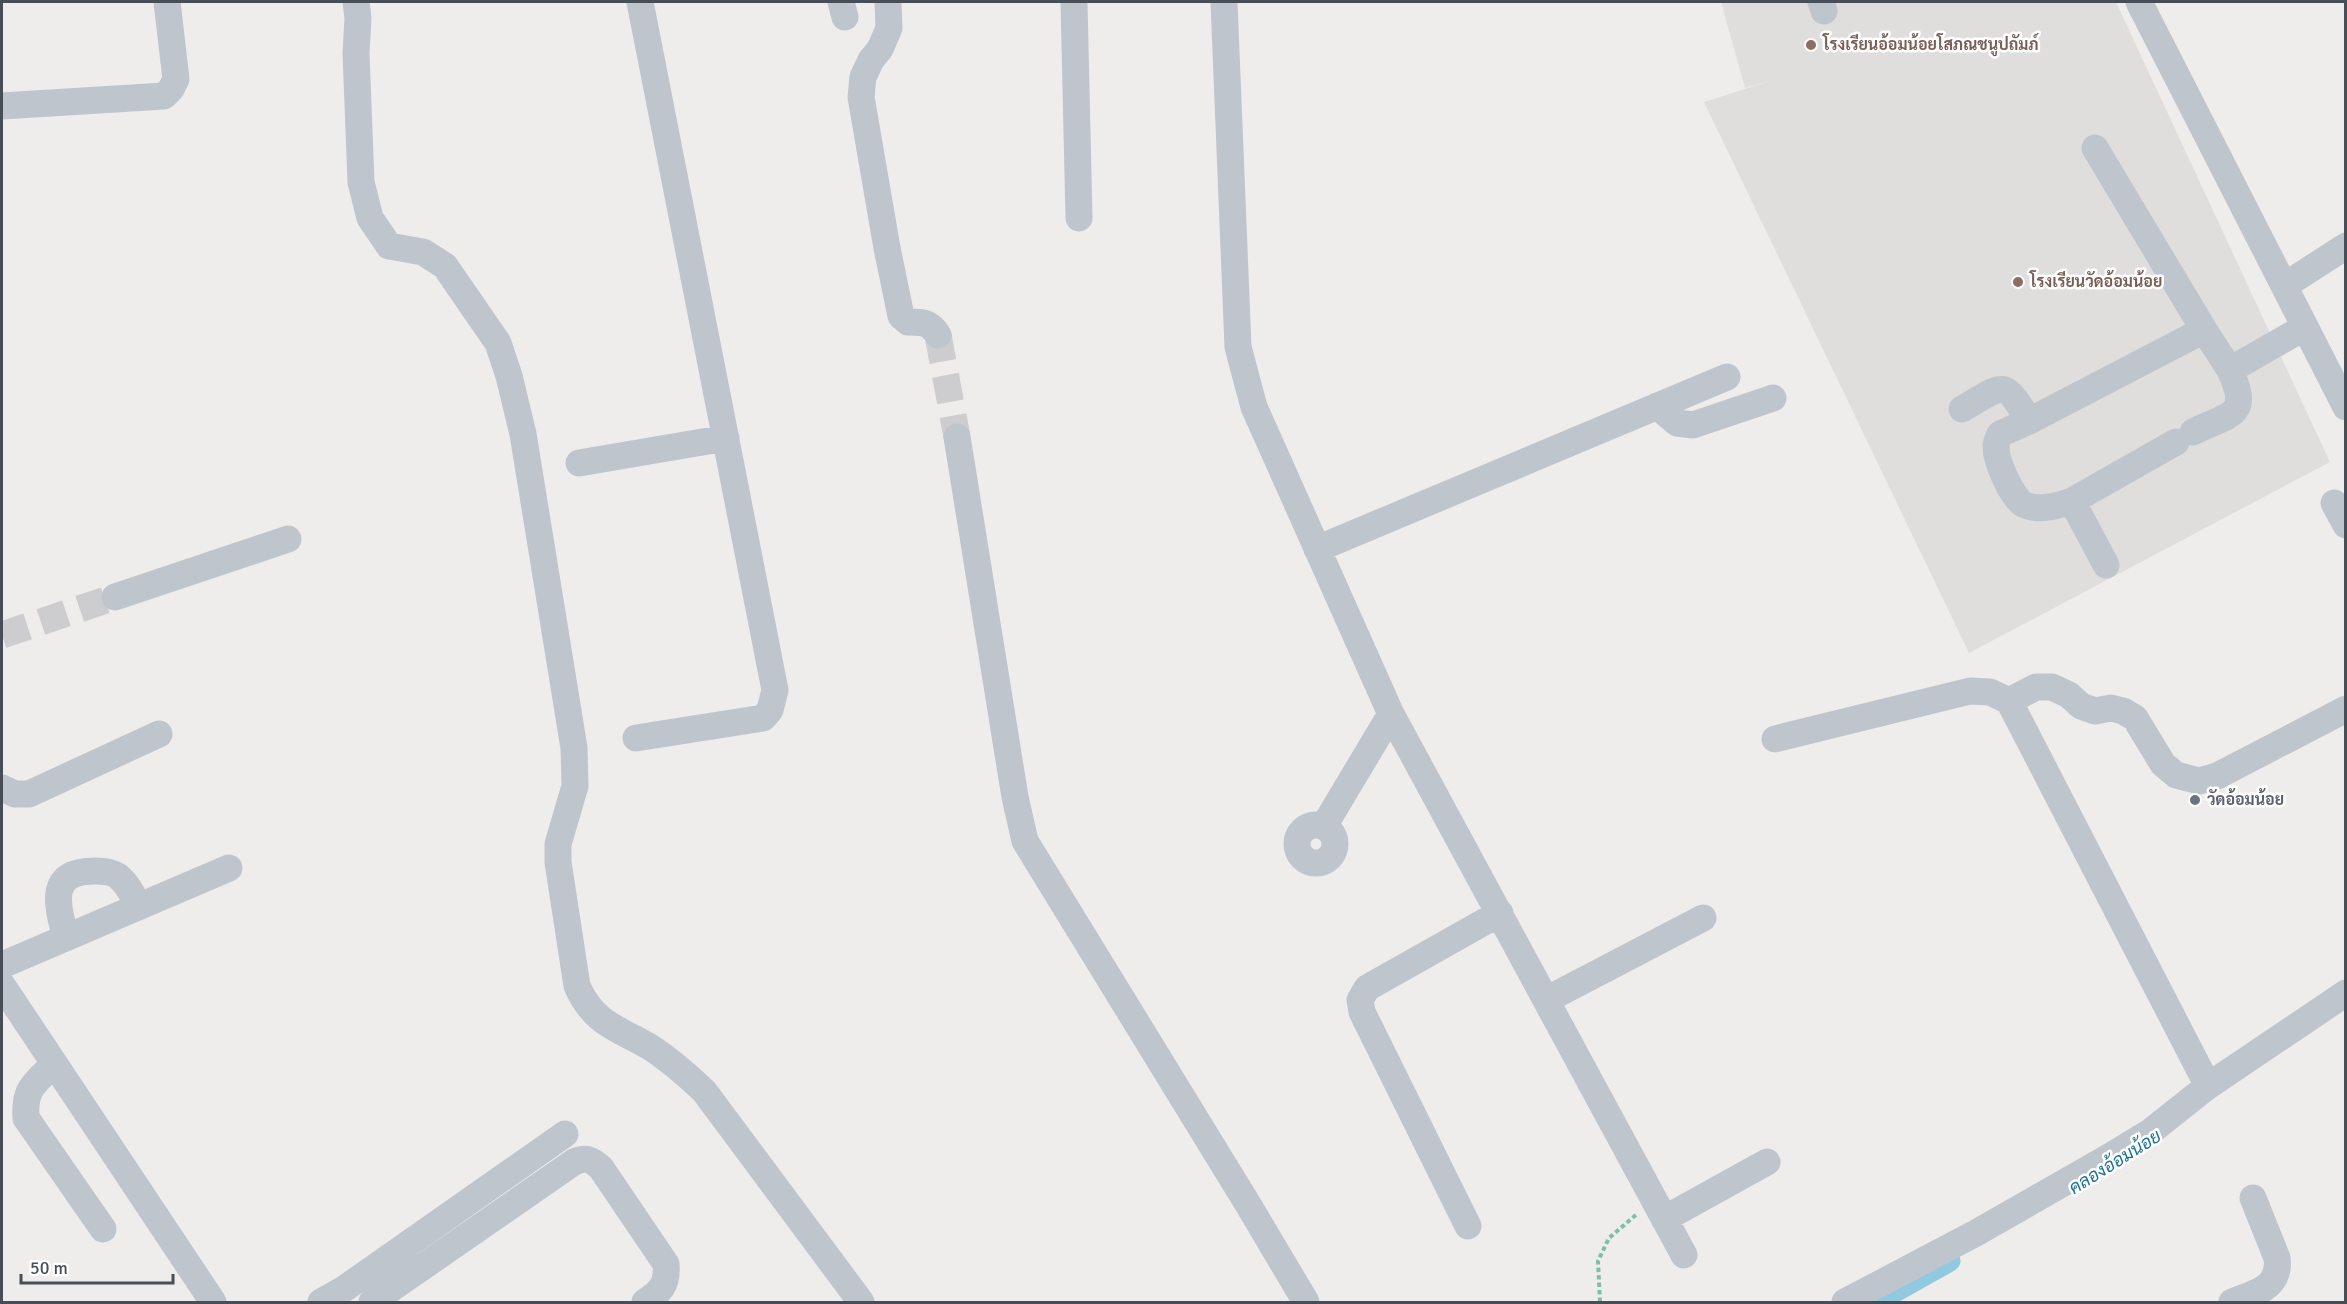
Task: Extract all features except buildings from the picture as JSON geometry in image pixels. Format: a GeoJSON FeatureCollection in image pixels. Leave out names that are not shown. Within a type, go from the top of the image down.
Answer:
{"type":"FeatureCollection","features":[{"type":"Feature","properties":{"kind":"street"},"geometry":{"type":"LineString","coordinates":[[2,106],[164,96],[176,79],[167,2]]}},
{"type":"Feature","properties":{"kind":"street"},"geometry":{"type":"LineString","coordinates":[[356,2],[361,182],[370,218],[389,246],[423,252],[445,266],[498,343],[509,376],[523,434],[574,748],[575,786],[558,844],[558,862],[577,986],[585,1004],[598,1017],[674,1063],[704,1091],[861,1302]]}},
{"type":"Feature","properties":{"kind":"street"},"geometry":{"type":"LineString","coordinates":[[636,738],[763,718],[770,710],[775,690],[640,2]]}},
{"type":"Feature","properties":{"kind":"street"},"geometry":{"type":"LineString","coordinates":[[888,2],[889,28],[880,49],[871,60],[863,77],[861,97],[901,316],[908,322],[932,325],[938,335]]}},
{"type":"Feature","properties":{"kind":"street"},"geometry":{"type":"LineString","coordinates":[[1074,2],[1079,218]]}},
{"type":"Feature","properties":{"kind":"street"},"geometry":{"type":"LineString","coordinates":[[1224,2],[1238,347],[1254,407],[1391,714],[1684,1255]]}},
{"type":"Feature","properties":{"kind":"street"},"geometry":{"type":"LineString","coordinates":[[2139,2],[2346,407]]}},
{"type":"Feature","properties":{"kind":"street"},"geometry":{"type":"LineString","coordinates":[[2095,148],[2230,370],[2239,390],[2240,403],[2236,411],[2184,437],[2072,501],[2054,507],[2040,507],[2026,505],[2014,497],[1997,455],[1995,444],[2000,434],[2204,330]]}},
{"type":"Feature","properties":{"kind":"street"},"geometry":{"type":"LineString","coordinates":[[2283,286],[2346,246]]}},
{"type":"Feature","properties":{"kind":"street"},"geometry":{"type":"LineString","coordinates":[[2230,370],[2305,327]]}},
{"type":"Feature","properties":{"kind":"street"},"geometry":{"type":"LineString","coordinates":[[1317,549],[1727,377]]}},
{"type":"Feature","properties":{"kind":"street"},"geometry":{"type":"LineString","coordinates":[[1962,409],[1993,391],[2006,389],[2013,393],[2029,421]]}},
{"type":"Feature","properties":{"kind":"street"},"geometry":{"type":"LineString","coordinates":[[1657,406],[1677,423],[1693,425],[1773,398]]}},
{"type":"Feature","properties":{"kind":"street"},"geometry":{"type":"LineString","coordinates":[[957,437],[1015,797],[1025,841],[1306,1302]]}},
{"type":"Feature","properties":{"kind":"street"},"geometry":{"type":"LineString","coordinates":[[579,462],[726,438]]}},
{"type":"Feature","properties":{"kind":"street"},"geometry":{"type":"LineString","coordinates":[[2072,501],[2106,565]]}},
{"type":"Feature","properties":{"kind":"street"},"geometry":{"type":"LineString","coordinates":[[115,597],[288,539]]}},
{"type":"Feature","properties":{"kind":"street"},"geometry":{"type":"LineString","coordinates":[[2009,701],[2036,687],[2052,687],[2069,695],[2081,706],[2095,711],[2111,708],[2123,711],[2135,718],[2163,764],[2176,775],[2199,782],[2217,776],[2346,709]]}},
{"type":"Feature","properties":{"kind":"street"},"geometry":{"type":"LineString","coordinates":[[1775,739],[1970,691],[1990,692],[2009,701],[2208,1086]]}},
{"type":"Feature","properties":{"kind":"street"},"geometry":{"type":"LineString","coordinates":[[1324,826],[1391,714]]}},
{"type":"Feature","properties":{"kind":"street"},"geometry":{"type":"LineString","coordinates":[[2,788],[15,794],[29,794],[159,734]]}},
{"type":"Feature","properties":{"kind":"street"},"geometry":{"type":"LineString","coordinates":[[2,965],[229,868]]}},
{"type":"Feature","properties":{"kind":"street"},"geometry":{"type":"LineString","coordinates":[[66,938],[57,903],[60,886],[69,876],[83,872],[105,872],[121,877],[139,906]]}},
{"type":"Feature","properties":{"kind":"street"},"geometry":{"type":"LineString","coordinates":[[1468,1226],[1362,1012],[1360,1000],[1367,988],[1500,914]]}},
{"type":"Feature","properties":{"kind":"street"},"geometry":{"type":"LineString","coordinates":[[1546,1000],[1703,918]]}},
{"type":"Feature","properties":{"kind":"street"},"geometry":{"type":"LineString","coordinates":[[2,985],[213,1302]]}},
{"type":"Feature","properties":{"kind":"street"},"geometry":{"type":"LineString","coordinates":[[1845,1302],[1976,1233],[2150,1132],[2208,1086],[2346,993]]}},
{"type":"Feature","properties":{"kind":"street"},"geometry":{"type":"LineString","coordinates":[[54,1064],[28,1090],[25,1104],[26,1119],[104,1229]]}},
{"type":"Feature","properties":{"kind":"street"},"geometry":{"type":"LineString","coordinates":[[321,1302],[344,1289],[565,1134]]}},
{"type":"Feature","properties":{"kind":"street"},"geometry":{"type":"LineString","coordinates":[[372,1302],[583,1158],[591,1160],[601,1168],[666,1264],[666,1282],[661,1291],[645,1302]]}},
{"type":"Feature","properties":{"kind":"street"},"geometry":{"type":"LineString","coordinates":[[1660,1210],[1767,1162]]}},
{"type":"Feature","properties":{"kind":"street"},"geometry":{"type":"LineString","coordinates":[[2232,1302],[2269,1284],[2276,1277],[2277,1258],[2253,1198]]}},
{"type":"Feature","properties":{"kind":"path"},"geometry":{"type":"LineString","coordinates":[[1600,1302],[1598,1261],[1609,1238],[1626,1221],[1660,1210]]}},
{"type":"Feature","properties":{"kind":"shaded area","name":"โรงเรียนวัดอ้อมน้อย"},"geometry":{"type":"Polygon","coordinates":[[[1721,2],[2116,2],[2330,462],[1969,653],[1704,102],[1773,80],[1745,88],[1721,2]]]}},
{"type":"Feature","properties":{"kind":"waterway","name":"คลองอ้อมน้อย"},"geometry":{"type":"LineString","coordinates":[[1877,1302],[1950,1261]]}},
{"type":"Feature","properties":{"kind":"tunnel"},"geometry":{"type":"LineString","coordinates":[[938,335],[957,437]]}},
{"type":"Feature","properties":{"kind":"tunnel"},"geometry":{"type":"LineString","coordinates":[[2,635],[115,597]]}},
{"type":"Feature","properties":{"kind":"place","name":"โรงเรียนอ้อมน้อยโสภณชนูปถัมภ์"},"geometry":{"type":"Point","coordinates":[1811,45]}},
{"type":"Feature","properties":{"kind":"place","name":"โรงเรียนวัดอ้อมน้อย"},"geometry":{"type":"Point","coordinates":[2018,282]}},
{"type":"Feature","properties":{"kind":"place","name":"วัดอ้อมน้อย"},"geometry":{"type":"Point","coordinates":[2195,800]}}]}
